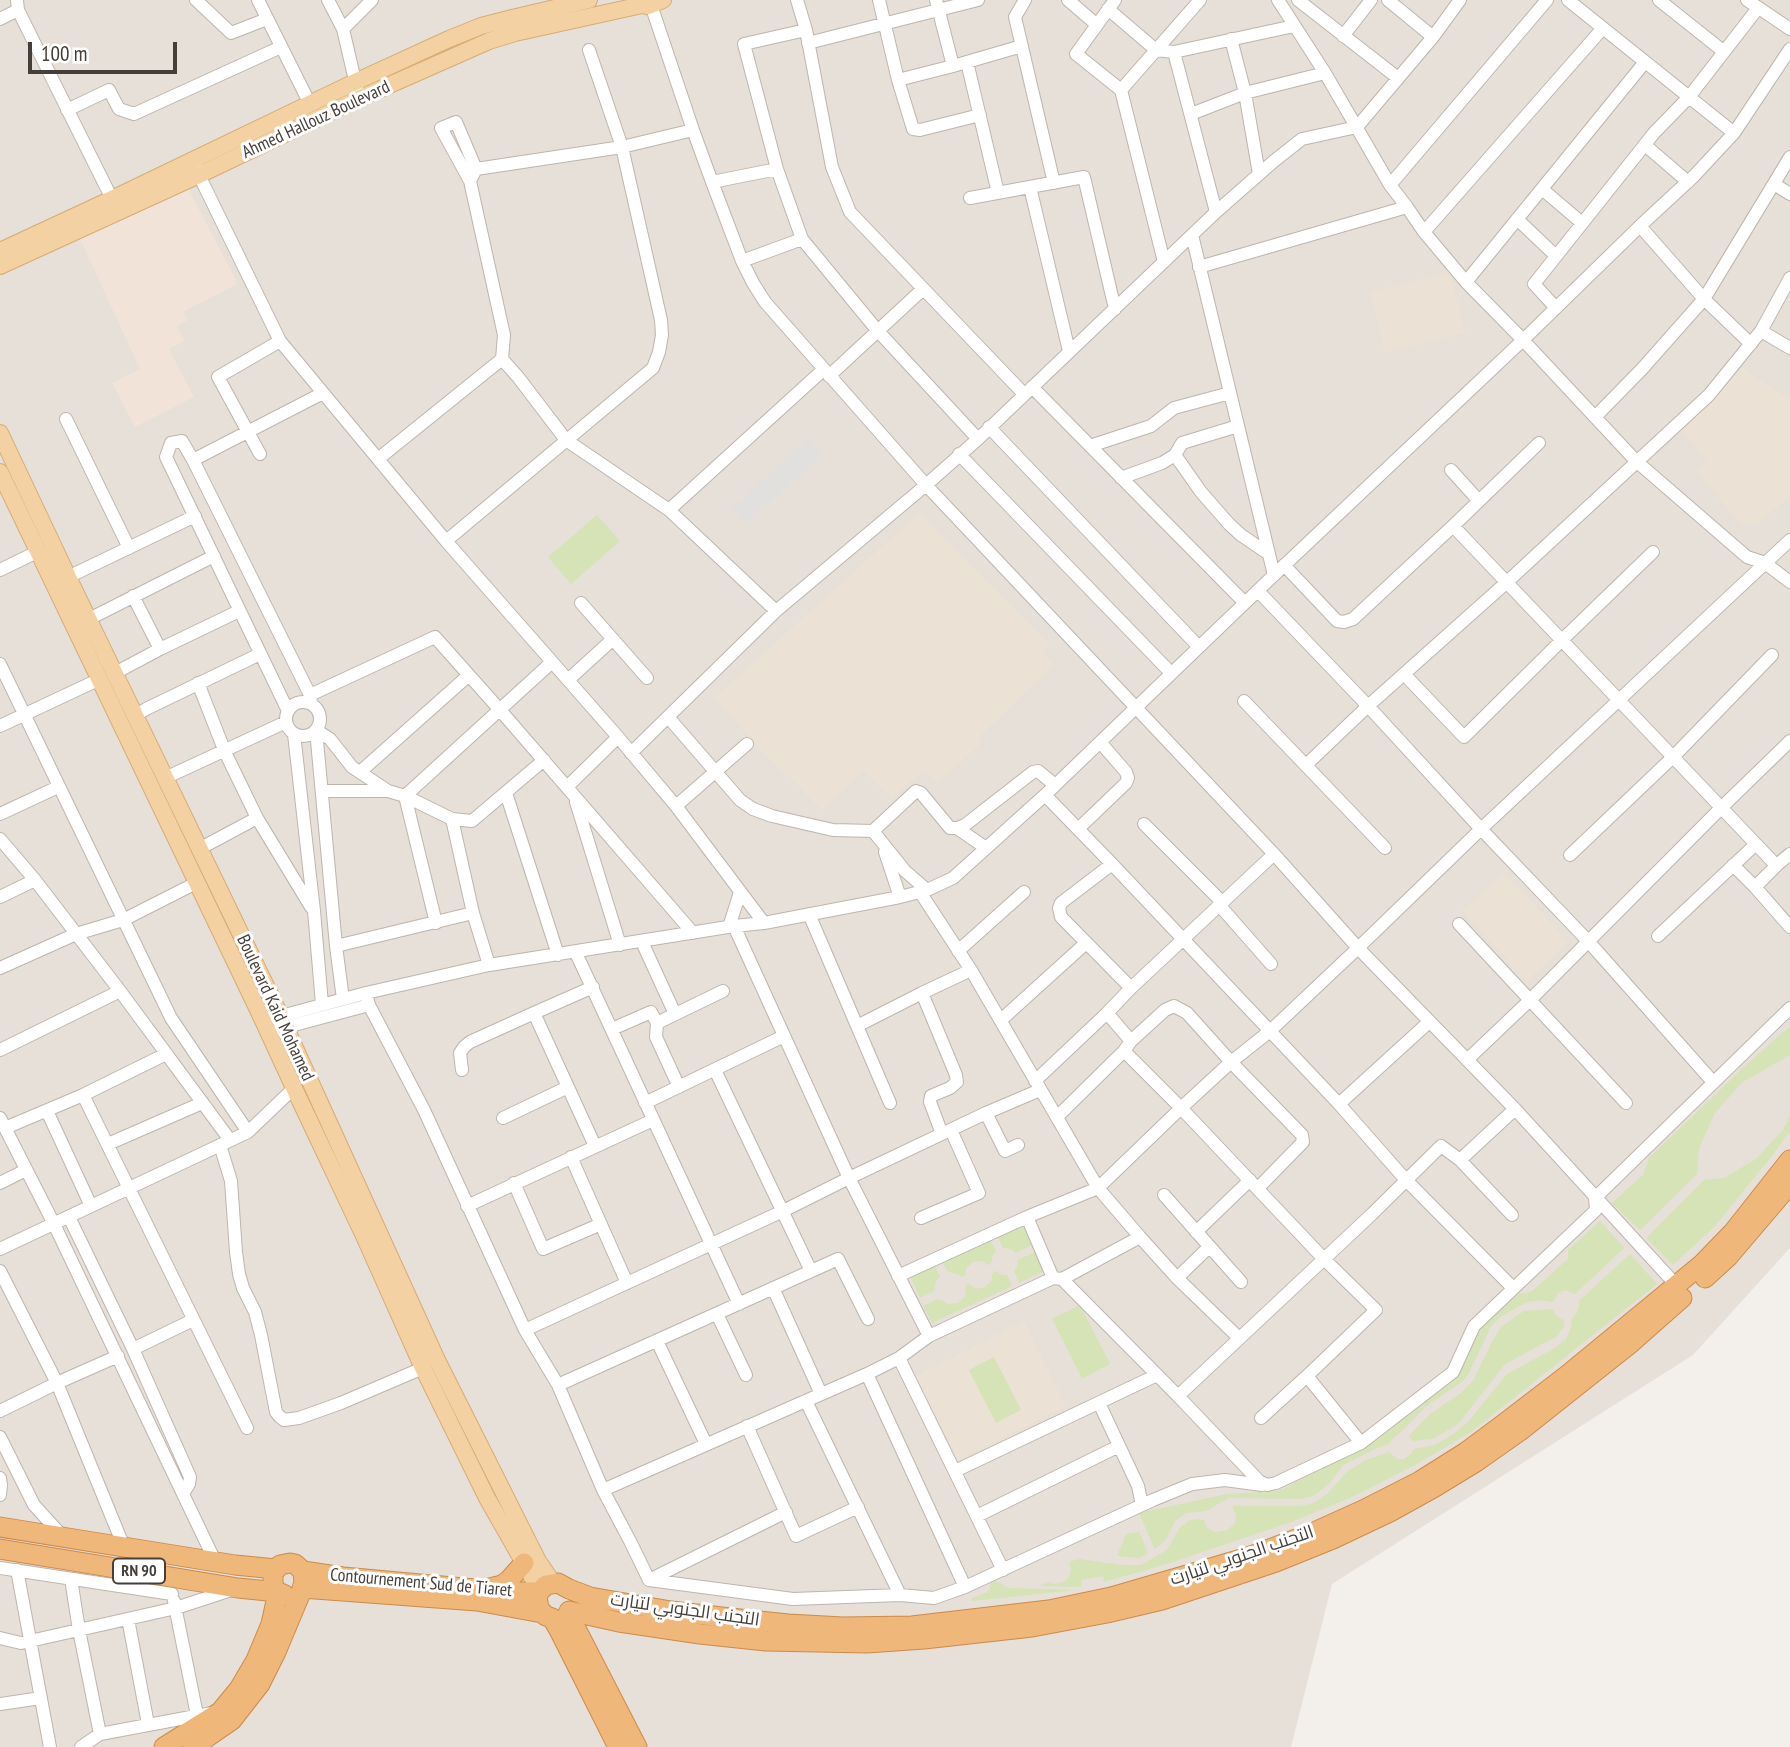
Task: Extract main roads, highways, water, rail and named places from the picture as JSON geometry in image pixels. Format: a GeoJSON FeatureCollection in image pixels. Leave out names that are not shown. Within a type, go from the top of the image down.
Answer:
{"type":"FeatureCollection","features":[{"type":"Feature","properties":{"kind":"highway","name":"التجنب الجنوبي لتيارت"},"geometry":{"type":"LineString","coordinates":[[550,1589],[671,1611],[788,1624],[843,1627],[912,1626],[1049,1610],[1111,1597],[1248,1557],[1312,1533],[1420,1481],[1502,1426],[1702,1264],[1734,1231],[1790,1160]]}},
{"type":"Feature","properties":{"kind":"highway","name":"التجنب الجنوبي لتيارت"},"geometry":{"type":"LineString","coordinates":[[302,1580],[766,1641],[867,1643],[924,1639],[1032,1627],[1162,1600],[1276,1562],[1333,1539],[1390,1512],[1476,1462],[1520,1431],[1631,1343],[1704,1279],[1728,1257],[1790,1184]]}},
{"type":"Feature","properties":{"kind":"highway","name":"RN 90"},"geometry":{"type":"LineString","coordinates":[[0,1527],[276,1569]]}},
{"type":"Feature","properties":{"kind":"highway","name":"RN 90"},"geometry":{"type":"LineString","coordinates":[[0,1549],[172,1585],[278,1592]]}},
{"type":"Feature","properties":{"kind":"highway"},"geometry":{"type":"LineString","coordinates":[[485,1589],[502,1585],[524,1563]]}},
{"type":"Feature","properties":{"kind":"highway"},"geometry":{"type":"LineString","coordinates":[[193,1747],[232,1720],[260,1684],[276,1652],[302,1580],[295,1564],[280,1565],[273,1573],[272,1584],[275,1590],[283,1594],[293,1595],[302,1580]]}},
{"type":"Feature","properties":{"kind":"highway","name":"Contournement Sud de Tiaret"},"geometry":{"type":"LineString","coordinates":[[302,1580],[344,1577],[508,1592],[550,1589]]}},
{"type":"Feature","properties":{"kind":"highway"},"geometry":{"type":"LineString","coordinates":[[558,1614],[573,1603],[550,1589],[537,1605],[558,1614],[589,1655],[637,1747]]}},
{"type":"Feature","properties":{"kind":"highway"},"geometry":{"type":"LineString","coordinates":[[164,1747],[220,1712],[239,1689],[256,1660],[271,1623],[278,1592]]}},
{"type":"Feature","properties":{"kind":"highway"},"geometry":{"type":"LineString","coordinates":[[558,1614],[618,1747]]}},
{"type":"Feature","properties":{"kind":"highway"},"geometry":{"type":"LineString","coordinates":[[589,1655],[589,1634],[592,1628],[619,1622]]}},
{"type":"Feature","properties":{"kind":"main road"},"geometry":{"type":"LineString","coordinates":[[0,251],[112,199],[195,168],[310,104],[357,90],[481,26],[589,0]]}},
{"type":"Feature","properties":{"kind":"main road","name":"Ahmed Hallouz Boulevard"},"geometry":{"type":"LineString","coordinates":[[0,266],[357,90],[515,33],[651,2]]}},
{"type":"Feature","properties":{"kind":"main road","name":"Boulevard Kaid Mohamed"},"geometry":{"type":"LineString","coordinates":[[0,433],[283,1021],[437,1360],[550,1589]]}},
{"type":"Feature","properties":{"kind":"main road","name":"Boulevard Kaid Mohamed"},"geometry":{"type":"LineString","coordinates":[[0,472],[198,882],[487,1499],[524,1563],[550,1589]]}}]}
